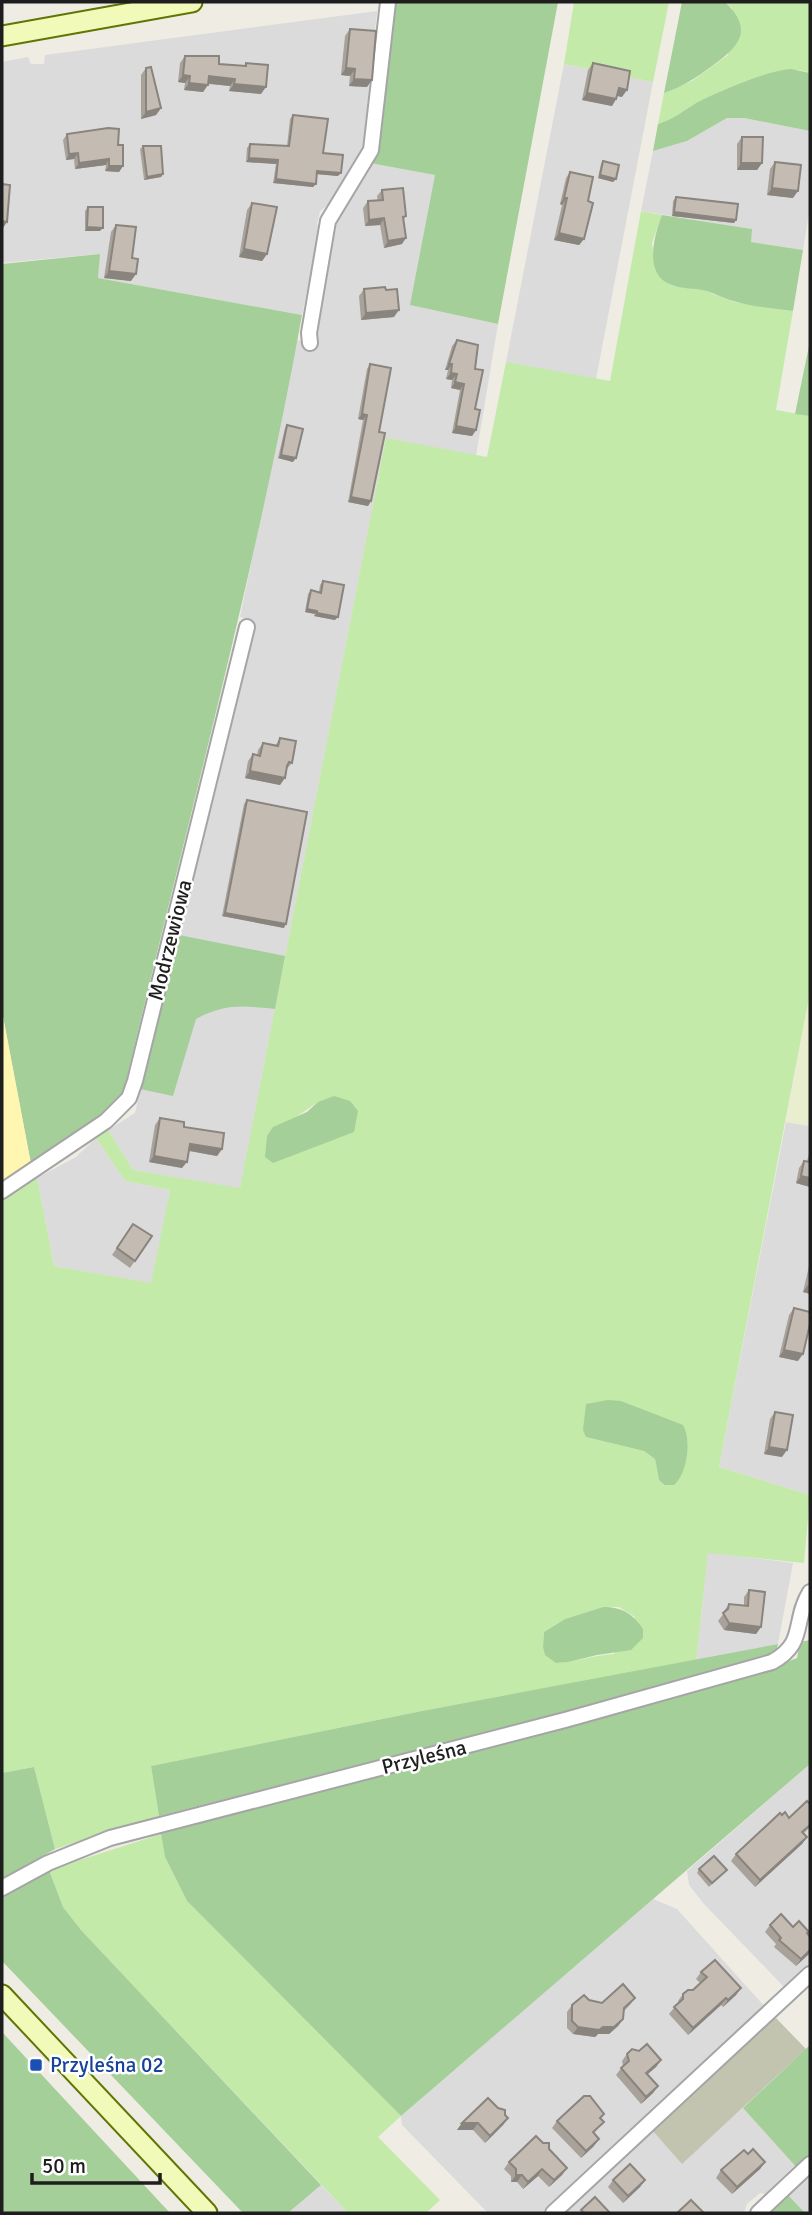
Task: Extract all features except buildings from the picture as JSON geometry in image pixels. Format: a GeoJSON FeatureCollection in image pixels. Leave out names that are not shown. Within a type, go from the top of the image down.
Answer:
{"type":"FeatureCollection","features":[{"type":"Feature","properties":{"kind":"main road"},"geometry":{"type":"LineString","coordinates":[[2,36],[192,2]]}},
{"type":"Feature","properties":{"kind":"main road"},"geometry":{"type":"LineString","coordinates":[[2,1995],[207,2213]]}},
{"type":"Feature","properties":{"kind":"street"},"geometry":{"type":"LineString","coordinates":[[310,343],[309,333],[328,221],[370,150],[388,2]]}},
{"type":"Feature","properties":{"kind":"street","name":"Modrzewiowa"},"geometry":{"type":"LineString","coordinates":[[2,1191],[106,1121],[129,1098],[247,627]]}},
{"type":"Feature","properties":{"kind":"street","name":"Przyleśna"},"geometry":{"type":"LineString","coordinates":[[2,1888],[48,1863],[110,1838],[565,1720],[772,1662],[785,1655],[793,1646],[810,1592]]}},
{"type":"Feature","properties":{"kind":"street"},"geometry":{"type":"LineString","coordinates":[[552,2213],[810,1974]]}},
{"type":"Feature","properties":{"kind":"street"},"geometry":{"type":"LineString","coordinates":[[758,2213],[810,2164]]}},
{"type":"Feature","properties":{"kind":"shaded area"},"geometry":{"type":"Polygon","coordinates":[[[377,11],[363,146],[328,205],[320,211],[317,224],[320,229],[302,315],[98,278],[99,254],[2,263],[2,62],[28,57],[31,64],[44,64],[45,55],[377,11]]]}},
{"type":"Feature","properties":{"kind":"shaded area"},"geometry":{"type":"Polygon","coordinates":[[[564,64],[653,82],[596,379],[506,362],[564,64]]]}},
{"type":"Feature","properties":{"kind":"shaded area"},"geometry":{"type":"Polygon","coordinates":[[[727,118],[744,118],[810,131],[810,206],[803,250],[750,242],[751,229],[641,211],[653,151],[687,141],[727,118]]]}},
{"type":"Feature","properties":{"kind":"shaded area"},"geometry":{"type":"Polygon","coordinates":[[[370,163],[436,175],[411,305],[498,324],[476,456],[386,439],[240,1189],[133,1170],[108,1130],[135,1113],[254,621],[240,617],[297,340],[310,343],[313,338],[335,225],[331,223],[370,163]]]}},
{"type":"Feature","properties":{"kind":"shaded area"},"geometry":{"type":"Polygon","coordinates":[[[810,992],[810,1126],[786,1122],[810,992]]]}},
{"type":"Feature","properties":{"kind":"shaded area"},"geometry":{"type":"Polygon","coordinates":[[[786,1122],[810,1126],[810,1495],[719,1467],[786,1122]]]}},
{"type":"Feature","properties":{"kind":"shaded area"},"geometry":{"type":"Polygon","coordinates":[[[96,1138],[125,1181],[170,1190],[152,1284],[54,1266],[37,1178],[76,1157],[96,1138]]]}},
{"type":"Feature","properties":{"kind":"shaded area"},"geometry":{"type":"Polygon","coordinates":[[[708,1552],[793,1563],[778,1644],[696,1661],[708,1552]]]}},
{"type":"Feature","properties":{"kind":"shaded area"},"geometry":{"type":"Polygon","coordinates":[[[810,1764],[810,1967],[786,1989],[704,1904],[689,1885],[687,1871],[810,1764]]]}},
{"type":"Feature","properties":{"kind":"shaded area"},"geometry":{"type":"Polygon","coordinates":[[[653,1899],[677,1909],[766,2008],[546,2213],[488,2213],[402,2125],[401,2116],[653,1899]]]}},
{"type":"Feature","properties":{"kind":"shaded area"},"geometry":{"type":"Polygon","coordinates":[[[776,2018],[806,2049],[682,2164],[651,2129],[760,2028],[776,2018]]]}},
{"type":"Feature","properties":{"kind":"shaded area"},"geometry":{"type":"Polygon","coordinates":[[[743,2108],[795,2165],[765,2194],[760,2193],[747,2204],[744,2213],[562,2213],[651,2129],[682,2163],[743,2108]]]}},
{"type":"Feature","properties":{"kind":"shaded area"},"geometry":{"type":"Polygon","coordinates":[[[810,2172],[810,2213],[805,2213],[787,2194],[810,2172]]]}},
{"type":"Feature","properties":{"kind":"shaded area"},"geometry":{"type":"Polygon","coordinates":[[[321,2185],[348,2213],[288,2213],[321,2185]]]}},
{"type":"Feature","properties":{"kind":"green space"},"geometry":{"type":"Polygon","coordinates":[[[396,2],[558,2],[498,324],[410,305],[435,175],[370,163],[396,2]]]}},
{"type":"Feature","properties":{"kind":"green space"},"geometry":{"type":"Polygon","coordinates":[[[574,2],[669,2],[653,82],[564,64],[574,2]]]}},
{"type":"Feature","properties":{"kind":"green space"},"geometry":{"type":"Polygon","coordinates":[[[682,2],[725,2],[739,21],[740,37],[730,52],[712,66],[689,82],[664,93],[682,2]]]}},
{"type":"Feature","properties":{"kind":"green space"},"geometry":{"type":"Polygon","coordinates":[[[725,2],[810,2],[810,73],[786,70],[740,83],[658,124],[664,93],[692,81],[728,55],[732,8],[725,2]]]}},
{"type":"Feature","properties":{"kind":"green space"},"geometry":{"type":"Polygon","coordinates":[[[791,69],[810,73],[810,131],[744,118],[727,118],[687,141],[653,151],[658,124],[734,86],[770,73],[791,69]]]}},
{"type":"Feature","properties":{"kind":"green space"},"geometry":{"type":"Polygon","coordinates":[[[641,211],[662,215],[652,243],[655,265],[667,283],[703,290],[734,302],[793,311],[776,410],[810,416],[810,992],[719,1467],[810,1495],[804,1563],[708,1553],[696,1661],[422,1711],[151,1766],[159,1816],[55,1849],[34,1767],[2,1773],[2,1199],[37,1178],[54,1266],[151,1283],[170,1190],[125,1181],[96,1138],[108,1130],[133,1170],[240,1188],[386,438],[487,457],[506,362],[610,381],[641,211]],[[318,1102],[293,1119],[354,1132],[318,1102]],[[586,1437],[644,1451],[655,1459],[659,1480],[688,1443],[586,1437]],[[603,1607],[565,1619],[544,1632],[543,1647],[556,1663],[614,1654],[635,1617],[619,1607],[603,1607]]]}},
{"type":"Feature","properties":{"kind":"green space"},"geometry":{"type":"Polygon","coordinates":[[[662,215],[752,229],[751,242],[803,250],[793,311],[740,303],[706,291],[665,282],[654,266],[653,255],[662,215]]]}},
{"type":"Feature","properties":{"kind":"green space"},"geometry":{"type":"Polygon","coordinates":[[[100,254],[98,278],[302,315],[240,612],[121,1103],[31,1164],[2,1011],[2,264],[100,254]]]}},
{"type":"Feature","properties":{"kind":"green space"},"geometry":{"type":"Polygon","coordinates":[[[810,341],[810,416],[795,414],[810,341]]]}},
{"type":"Feature","properties":{"kind":"green space"},"geometry":{"type":"Polygon","coordinates":[[[179,935],[285,956],[275,1009],[226,1008],[196,1019],[173,1096],[140,1089],[179,935]]]}},
{"type":"Feature","properties":{"kind":"green space"},"geometry":{"type":"Polygon","coordinates":[[[334,1096],[350,1101],[358,1111],[354,1132],[273,1163],[265,1157],[267,1136],[273,1127],[334,1096]]]}},
{"type":"Feature","properties":{"kind":"green space"},"geometry":{"type":"Polygon","coordinates":[[[608,1400],[621,1401],[683,1425],[688,1448],[687,1457],[682,1473],[674,1485],[665,1485],[659,1480],[655,1459],[644,1451],[586,1437],[583,1430],[586,1404],[608,1400]]]}},
{"type":"Feature","properties":{"kind":"green space"},"geometry":{"type":"Polygon","coordinates":[[[603,1607],[626,1612],[643,1629],[643,1638],[631,1650],[556,1663],[545,1655],[544,1632],[565,1619],[603,1607]]]}},
{"type":"Feature","properties":{"kind":"green space"},"geometry":{"type":"Polygon","coordinates":[[[810,1640],[810,1764],[401,2116],[187,1901],[165,1857],[161,1834],[774,1667],[797,1658],[800,1642],[810,1640]]]}},
{"type":"Feature","properties":{"kind":"green space"},"geometry":{"type":"Polygon","coordinates":[[[778,1644],[776,1653],[665,1686],[159,1816],[151,1766],[422,1711],[778,1644]]]}},
{"type":"Feature","properties":{"kind":"green space"},"geometry":{"type":"Polygon","coordinates":[[[34,1767],[55,1849],[2,1879],[2,1773],[34,1767]]]}},
{"type":"Feature","properties":{"kind":"green space"},"geometry":{"type":"Polygon","coordinates":[[[161,1834],[165,1857],[187,1901],[401,2116],[378,2137],[440,2200],[426,2213],[348,2213],[81,1930],[63,1907],[49,1870],[161,1834]]]}},
{"type":"Feature","properties":{"kind":"green space"},"geometry":{"type":"Polygon","coordinates":[[[49,1870],[63,1907],[81,1930],[321,2185],[288,2213],[243,2213],[2,1961],[2,1892],[49,1870]]]}},
{"type":"Feature","properties":{"kind":"green space"},"geometry":{"type":"Polygon","coordinates":[[[2,2032],[170,2213],[2,2213],[2,2032]]]}},
{"type":"Feature","properties":{"kind":"green space"},"geometry":{"type":"Polygon","coordinates":[[[810,2045],[810,2157],[798,2169],[743,2108],[810,2045]]]}},
{"type":"Feature","properties":{"kind":"green space"},"geometry":{"type":"Polygon","coordinates":[[[787,2194],[805,2213],[767,2213],[787,2194]]]}},
{"type":"Feature","properties":{"kind":"sand"},"geometry":{"type":"Polygon","coordinates":[[[2,1011],[31,1164],[2,1182],[2,1011]]]}},
{"type":"Feature","properties":{"kind":"place","name":"Przyleśna 02"},"geometry":{"type":"Point","coordinates":[36,2065]}}]}
